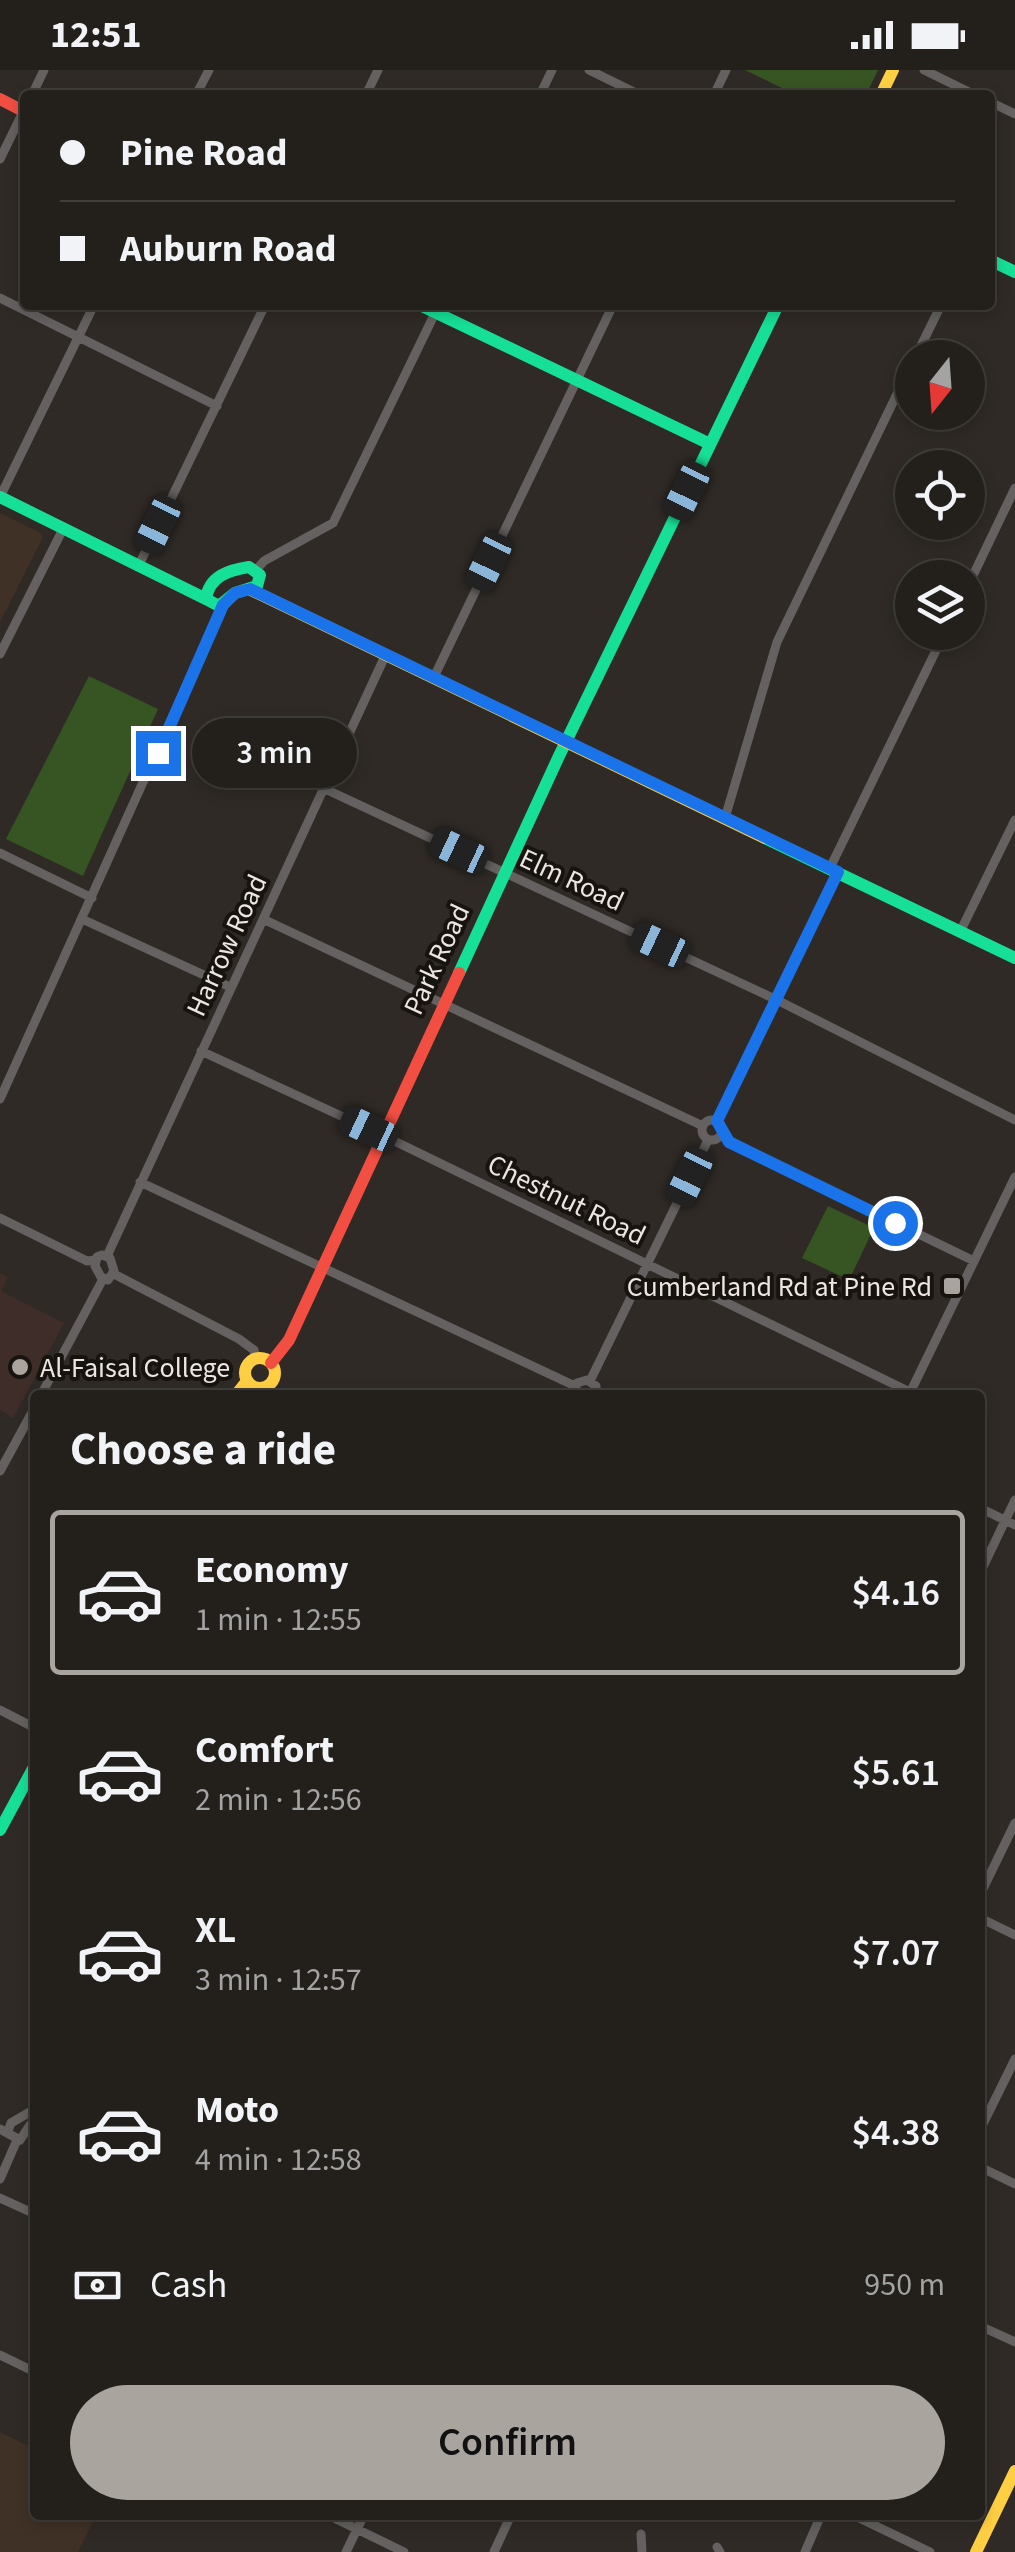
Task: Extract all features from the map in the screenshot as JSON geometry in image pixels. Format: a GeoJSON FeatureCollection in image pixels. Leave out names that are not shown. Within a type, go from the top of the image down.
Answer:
{"type":"FeatureCollection","features":[{"type":"Feature","properties":{"kind":"street"},"geometry":{"type":"LineString","coordinates":[[589,70],[630,90]]}},
{"type":"Feature","properties":{"kind":"street"},"geometry":{"type":"LineString","coordinates":[[924,70],[965,90]]}},
{"type":"Feature","properties":{"kind":"street"},"geometry":{"type":"LineString","coordinates":[[0,159],[20,120]]}},
{"type":"Feature","properties":{"kind":"street"},"geometry":{"type":"LineString","coordinates":[[23,310],[217,406]]}},
{"type":"Feature","properties":{"kind":"street"},"geometry":{"type":"LineString","coordinates":[[92,310],[0,497],[216,606],[223,605]]}},
{"type":"Feature","properties":{"kind":"street"},"geometry":{"type":"LineString","coordinates":[[138,567],[263,310]]}},
{"type":"Feature","properties":{"kind":"street"},"geometry":{"type":"LineString","coordinates":[[256,570],[333,523],[437,310]]}},
{"type":"Feature","properties":{"kind":"street"},"geometry":{"type":"LineString","coordinates":[[439,310],[576,382],[710,444]]}},
{"type":"Feature","properties":{"kind":"street"},"geometry":{"type":"LineString","coordinates":[[434,677],[611,310]]}},
{"type":"Feature","properties":{"kind":"street","name":"Park Road"},"geometry":{"type":"LineString","coordinates":[[271,1363],[289,1340],[566,740],[776,310]]}},
{"type":"Feature","properties":{"kind":"street"},"geometry":{"type":"LineString","coordinates":[[924,340],[939,310]]}},
{"type":"Feature","properties":{"kind":"street"},"geometry":{"type":"LineString","coordinates":[[724,818],[777,642],[895,399]]}},
{"type":"Feature","properties":{"kind":"street"},"geometry":{"type":"LineString","coordinates":[[980,560],[1015,488]]}},
{"type":"Feature","properties":{"kind":"street"},"geometry":{"type":"LineString","coordinates":[[0,654],[63,529]]}},
{"type":"Feature","properties":{"kind":"street"},"geometry":{"type":"LineString","coordinates":[[0,1099],[223,605],[235,593],[259,582],[260,575],[256,570],[240,568],[214,580],[205,590],[206,599]]}},
{"type":"Feature","properties":{"kind":"street"},"geometry":{"type":"LineString","coordinates":[[250,589],[1015,958]]}},
{"type":"Feature","properties":{"kind":"street"},"geometry":{"type":"LineString","coordinates":[[717,1121],[937,650]]}},
{"type":"Feature","properties":{"kind":"street","name":"Harrow Road"},"geometry":{"type":"LineString","coordinates":[[107,1256],[386,654]]}},
{"type":"Feature","properties":{"kind":"street","name":"Elm Road"},"geometry":{"type":"LineString","coordinates":[[323,788],[776,1000],[1015,1120]]}},
{"type":"Feature","properties":{"kind":"street"},"geometry":{"type":"LineString","coordinates":[[960,932],[1015,820]]}},
{"type":"Feature","properties":{"kind":"street"},"geometry":{"type":"LineString","coordinates":[[0,852],[92,898]]}},
{"type":"Feature","properties":{"kind":"street"},"geometry":{"type":"LineString","coordinates":[[263,918],[703,1126]]}},
{"type":"Feature","properties":{"kind":"street"},"geometry":{"type":"LineString","coordinates":[[82,920],[230,987]]}},
{"type":"Feature","properties":{"kind":"street","name":"Chestnut Road"},"geometry":{"type":"LineString","coordinates":[[201,1051],[382,1134],[902,1390]]}},
{"type":"Feature","properties":{"kind":"street"},"geometry":{"type":"LineString","coordinates":[[708,1140],[703,1126],[717,1121],[729,1142],[974,1262]]}},
{"type":"Feature","properties":{"kind":"street"},"geometry":{"type":"LineString","coordinates":[[708,1140],[722,1135]]}},
{"type":"Feature","properties":{"kind":"street"},"geometry":{"type":"LineString","coordinates":[[590,1381],[708,1140]]}},
{"type":"Feature","properties":{"kind":"street"},"geometry":{"type":"LineString","coordinates":[[912,1390],[1015,1177]]}},
{"type":"Feature","properties":{"kind":"street"},"geometry":{"type":"LineString","coordinates":[[140,1182],[322,1266],[573,1390]]}},
{"type":"Feature","properties":{"kind":"street"},"geometry":{"type":"LineString","coordinates":[[0,1218],[86,1261],[107,1256],[114,1274],[240,1339],[254,1350],[256,1359]]}},
{"type":"Feature","properties":{"kind":"street"},"geometry":{"type":"LineString","coordinates":[[95,1260],[103,1279]]}},
{"type":"Feature","properties":{"kind":"street"},"geometry":{"type":"LineString","coordinates":[[103,1279],[114,1274]]}},
{"type":"Feature","properties":{"kind":"street"},"geometry":{"type":"LineString","coordinates":[[44,1390],[103,1279]]}},
{"type":"Feature","properties":{"kind":"street"},"geometry":{"type":"LineString","coordinates":[[256,1359],[271,1363],[274,1378],[264,1390]]}},
{"type":"Feature","properties":{"kind":"street"},"geometry":{"type":"LineString","coordinates":[[248,1382],[246,1368],[256,1359]]}},
{"type":"Feature","properties":{"kind":"street"},"geometry":{"type":"LineString","coordinates":[[576,1390],[580,1381],[590,1381],[596,1390]]}},
{"type":"Feature","properties":{"kind":"street"},"geometry":{"type":"LineString","coordinates":[[248,1382],[261,1390]]}},
{"type":"Feature","properties":{"kind":"street"},"geometry":{"type":"LineString","coordinates":[[241,1390],[248,1382]]}},
{"type":"Feature","properties":{"kind":"street"},"geometry":{"type":"LineString","coordinates":[[0,1472],[30,1415]]}},
{"type":"Feature","properties":{"kind":"street"},"geometry":{"type":"LineString","coordinates":[[985,1564],[1010,1522],[1015,1500]]}},
{"type":"Feature","properties":{"kind":"street"},"geometry":{"type":"LineString","coordinates":[[985,1510],[1010,1522]]}},
{"type":"Feature","properties":{"kind":"street"},"geometry":{"type":"LineString","coordinates":[[0,1710],[30,1725]]}},
{"type":"Feature","properties":{"kind":"street"},"geometry":{"type":"LineString","coordinates":[[0,1830],[30,1774]]}},
{"type":"Feature","properties":{"kind":"street"},"geometry":{"type":"LineString","coordinates":[[985,1886],[1015,1823]]}},
{"type":"Feature","properties":{"kind":"street"},"geometry":{"type":"LineString","coordinates":[[985,1920],[1015,1935]]}},
{"type":"Feature","properties":{"kind":"street"},"geometry":{"type":"LineString","coordinates":[[985,2120],[1015,2058]]}},
{"type":"Feature","properties":{"kind":"street"},"geometry":{"type":"LineString","coordinates":[[17,2140],[4,2130],[30,2111]]}},
{"type":"Feature","properties":{"kind":"street"},"geometry":{"type":"LineString","coordinates":[[17,2140],[24,2138],[30,2126]]}},
{"type":"Feature","properties":{"kind":"street"},"geometry":{"type":"LineString","coordinates":[[0,2180],[17,2140]]}},
{"type":"Feature","properties":{"kind":"street"},"geometry":{"type":"LineString","coordinates":[[985,2169],[1015,2184]]}},
{"type":"Feature","properties":{"kind":"street"},"geometry":{"type":"LineString","coordinates":[[0,2198],[30,2212]]}},
{"type":"Feature","properties":{"kind":"street"},"geometry":{"type":"LineString","coordinates":[[985,2328],[1015,2342]]}},
{"type":"Feature","properties":{"kind":"street"},"geometry":{"type":"LineString","coordinates":[[0,2355],[30,2370]]}},
{"type":"Feature","properties":{"kind":"street"},"geometry":{"type":"LineString","coordinates":[[976,2552],[1015,2471]]}},
{"type":"Feature","properties":{"kind":"street"},"geometry":{"type":"LineString","coordinates":[[338,2520],[404,2552]]}},
{"type":"Feature","properties":{"kind":"street"},"geometry":{"type":"LineString","coordinates":[[346,2552],[362,2520]]}},
{"type":"Feature","properties":{"kind":"street"},"geometry":{"type":"LineString","coordinates":[[494,2552],[509,2520]]}},
{"type":"Feature","properties":{"kind":"street"},"geometry":{"type":"LineString","coordinates":[[805,2552],[819,2520]]}},
{"type":"Feature","properties":{"kind":"street"},"geometry":{"type":"LineString","coordinates":[[863,2520],[930,2552]]}},
{"type":"Feature","properties":{"kind":"street"},"geometry":{"type":"LineString","coordinates":[[641,2534],[642,2552]]}},
{"type":"Feature","properties":{"kind":"shaded area"},"geometry":{"type":"Polygon","coordinates":[[[0,513],[43,537],[0,622],[0,513]]]}},
{"type":"Feature","properties":{"kind":"shaded area","name":"Al-Faisal College"},"geometry":{"type":"Polygon","coordinates":[[[0,1273],[8,1277],[1,1291],[64,1323],[13,1418],[0,1410],[0,1273]]]}},
{"type":"Feature","properties":{"kind":"shaded area"},"geometry":{"type":"Polygon","coordinates":[[[0,2432],[30,2447],[30,2520],[94,2520],[78,2552],[0,2552],[0,2432]]]}},
{"type":"Feature","properties":{"kind":"green space"},"geometry":{"type":"Polygon","coordinates":[[[745,70],[878,70],[868,90],[786,90],[745,70]]]}},
{"type":"Feature","properties":{"kind":"green space"},"geometry":{"type":"Polygon","coordinates":[[[89,676],[158,709],[83,876],[6,839],[89,676]]]}},
{"type":"Feature","properties":{"kind":"green space"},"geometry":{"type":"Polygon","coordinates":[[[828,1206],[874,1228],[849,1280],[802,1258],[828,1206]]]}},
{"type":"Feature","properties":{"kind":"traffic: fast"},"geometry":{"type":"LineString","coordinates":[[995,262],[1015,272]]}},
{"type":"Feature","properties":{"kind":"traffic: fast"},"geometry":{"type":"LineString","coordinates":[[430,310],[710,444]]}},
{"type":"Feature","properties":{"kind":"traffic: fast"},"geometry":{"type":"LineString","coordinates":[[459,973],[559,756],[776,310]]}},
{"type":"Feature","properties":{"kind":"traffic: fast"},"geometry":{"type":"LineString","coordinates":[[0,497],[206,599]]}},
{"type":"Feature","properties":{"kind":"traffic: fast"},"geometry":{"type":"LineString","coordinates":[[249,567],[260,575],[257,586],[235,593],[219,606],[206,599],[216,580],[227,572],[249,567]]}},
{"type":"Feature","properties":{"kind":"traffic: fast"},"geometry":{"type":"LineString","coordinates":[[765,838],[1015,958]]}},
{"type":"Feature","properties":{"kind":"traffic: fast"},"geometry":{"type":"LineString","coordinates":[[0,1830],[30,1774]]}},
{"type":"Feature","properties":{"kind":"traffic: slow"},"geometry":{"type":"LineString","coordinates":[[883,90],[893,70]]}},
{"type":"Feature","properties":{"kind":"traffic: slow"},"geometry":{"type":"LineString","coordinates":[[249,589],[765,838]]}},
{"type":"Feature","properties":{"kind":"traffic: slow"},"geometry":{"type":"LineString","coordinates":[[260,1358],[274,1367],[275,1373],[266,1387],[260,1388],[246,1379],[245,1373],[254,1359],[260,1358]]}},
{"type":"Feature","properties":{"kind":"traffic: slow"},"geometry":{"type":"LineString","coordinates":[[240,1390],[247,1381]]}},
{"type":"Feature","properties":{"kind":"traffic: slow"},"geometry":{"type":"LineString","coordinates":[[976,2552],[1015,2471]]}},
{"type":"Feature","properties":{"kind":"traffic: jam"},"geometry":{"type":"LineString","coordinates":[[0,99],[20,109]]}},
{"type":"Feature","properties":{"kind":"traffic: jam"},"geometry":{"type":"LineString","coordinates":[[271,1363],[289,1340],[459,973]]}},
{"type":"Feature","properties":{"kind":"place","name":"Cumberland Rd at Pine Rd"},"geometry":{"type":"Point","coordinates":[952,1286]}},
{"type":"Feature","properties":{"kind":"place","name":"Al-Faisal College"},"geometry":{"type":"Point","coordinates":[20,1367]}},
{"type":"Feature","properties":{"kind":"route"},"geometry":{"type":"LineString","coordinates":[[158,753],[223,605],[235,593],[250,589],[838,872],[717,1121],[729,1142],[895,1223]]}}]}
